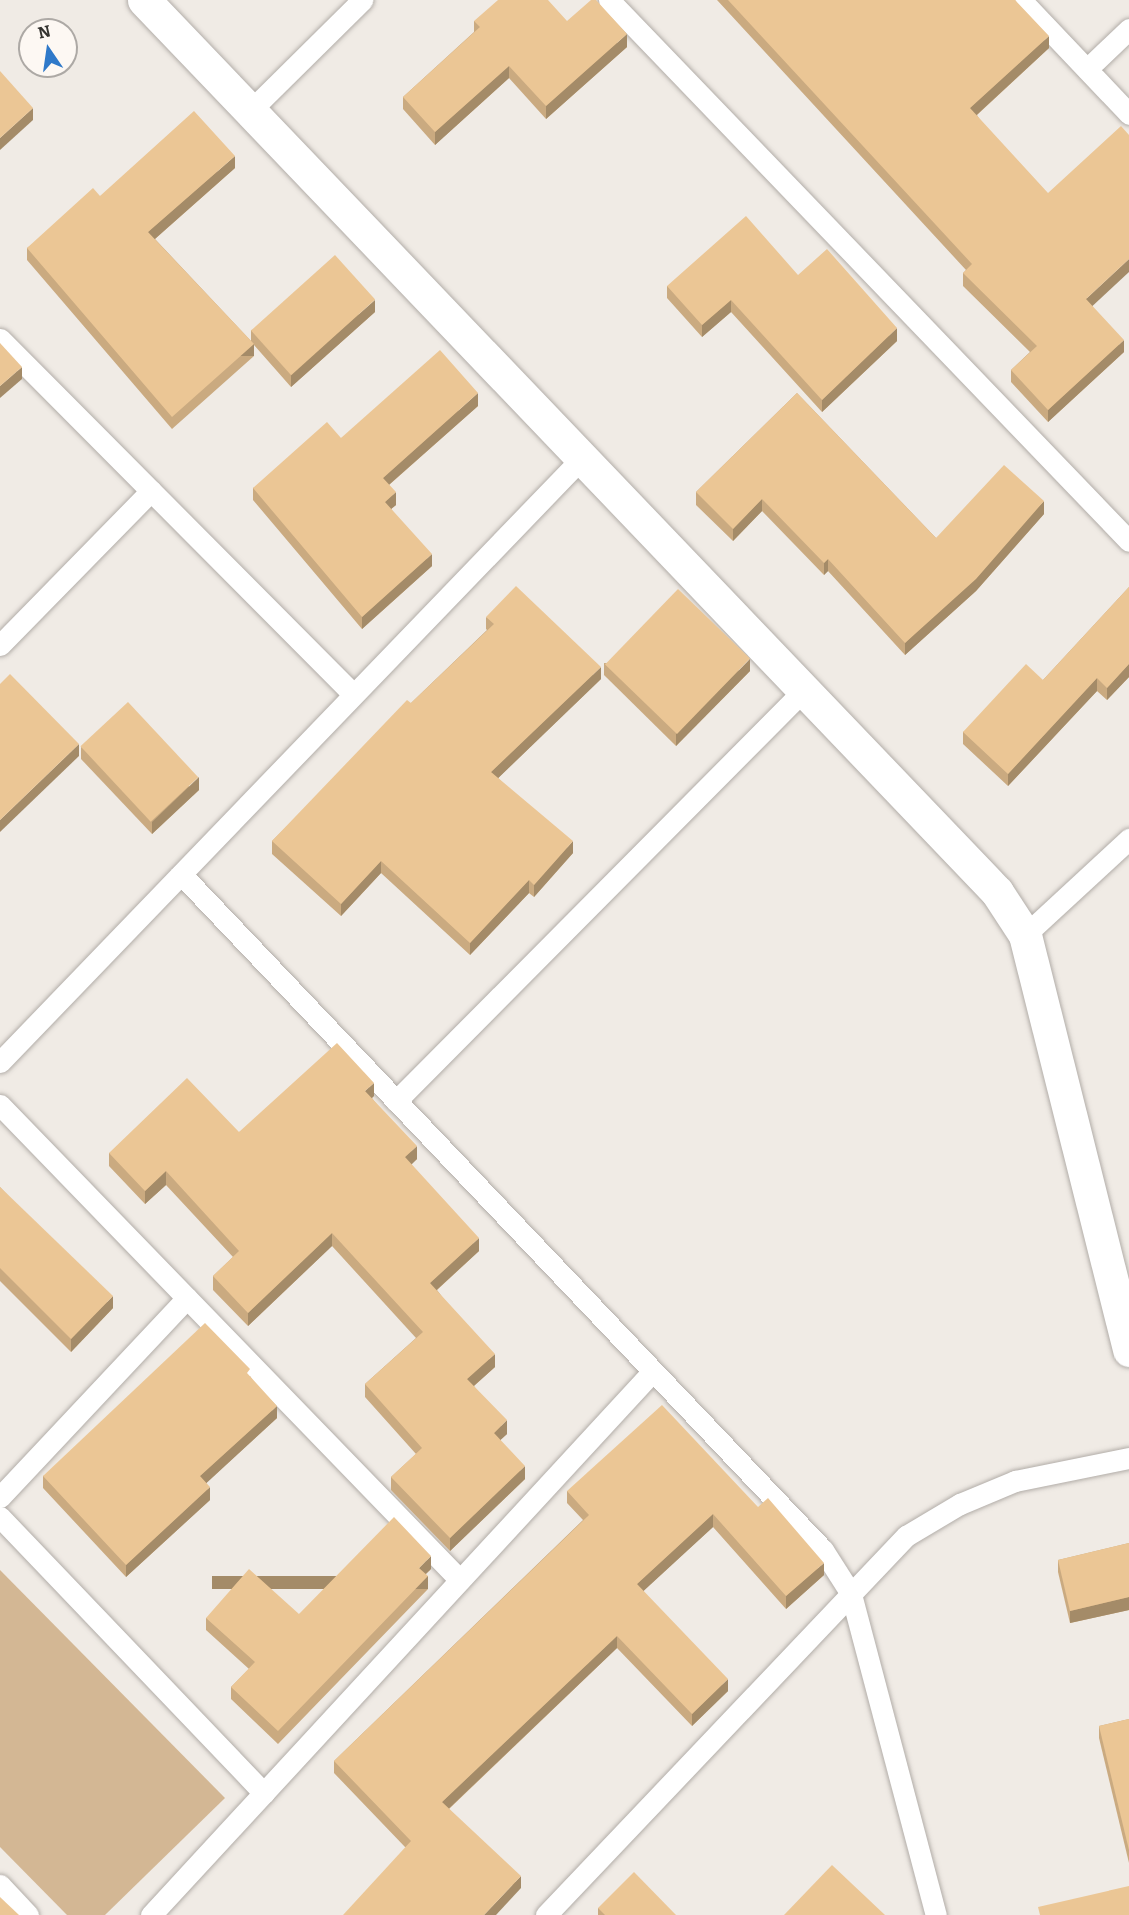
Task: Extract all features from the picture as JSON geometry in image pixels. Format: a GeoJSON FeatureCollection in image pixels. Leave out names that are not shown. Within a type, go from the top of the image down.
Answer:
{"type":"FeatureCollection","features":[{"type":"Feature","properties":{"kind":"street"},"geometry":{"type":"LineString","coordinates":[[144,0],[801,693],[959,848],[1025,935],[1129,1350]]}},
{"type":"Feature","properties":{"kind":"lane"},"geometry":{"type":"LineString","coordinates":[[250,111],[362,0]]}},
{"type":"Feature","properties":{"kind":"lane"},"geometry":{"type":"LineString","coordinates":[[609,0],[1129,542]]}},
{"type":"Feature","properties":{"kind":"lane"},"geometry":{"type":"LineString","coordinates":[[1021,0],[1129,114]]}},
{"type":"Feature","properties":{"kind":"lane"},"geometry":{"type":"LineString","coordinates":[[1087,69],[1129,29]]}},
{"type":"Feature","properties":{"kind":"lane"},"geometry":{"type":"LineString","coordinates":[[0,339],[353,694]]}},
{"type":"Feature","properties":{"kind":"lane"},"geometry":{"type":"LineString","coordinates":[[0,1062],[580,460]]}},
{"type":"Feature","properties":{"kind":"lane"},"geometry":{"type":"LineString","coordinates":[[0,645],[151,491]]}},
{"type":"Feature","properties":{"kind":"lane"},"geometry":{"type":"LineString","coordinates":[[396,1101],[801,693]]}},
{"type":"Feature","properties":{"kind":"lane"},"geometry":{"type":"LineString","coordinates":[[1025,935],[1129,839]]}},
{"type":"Feature","properties":{"kind":"lane"},"geometry":{"type":"LineString","coordinates":[[181,874],[823,1550],[851,1594],[936,1915]]}},
{"type":"Feature","properties":{"kind":"lane"},"geometry":{"type":"LineString","coordinates":[[0,1105],[460,1580]]}},
{"type":"Feature","properties":{"kind":"lane"},"geometry":{"type":"LineString","coordinates":[[0,1497],[187,1298]]}},
{"type":"Feature","properties":{"kind":"lane"},"geometry":{"type":"LineString","coordinates":[[151,1915],[652,1372]]}},
{"type":"Feature","properties":{"kind":"lane"},"geometry":{"type":"LineString","coordinates":[[546,1915],[906,1536],[960,1504],[1015,1481],[1129,1458]]}},
{"type":"Feature","properties":{"kind":"lane"},"geometry":{"type":"LineString","coordinates":[[0,1517],[264,1793]]}},
{"type":"Feature","properties":{"kind":"lane"},"geometry":{"type":"LineString","coordinates":[[0,1885],[28,1915]]}},
{"type":"Feature","properties":{"kind":"shaded area"},"geometry":{"type":"Polygon","coordinates":[[[0,1570],[225,1798],[105,1915],[67,1915],[0,1847],[0,1570]]]}},
{"type":"Feature","properties":{"kind":"building"},"geometry":{"type":"Polygon","coordinates":[[[498,0],[548,0],[567,21],[591,0],[596,0],[627,34],[546,106],[509,66],[435,132],[403,97],[480,27],[474,21],[498,0]]]}},
{"type":"Feature","properties":{"kind":"building"},"geometry":{"type":"Polygon","coordinates":[[[728,0],[1015,0],[1049,36],[970,108],[1048,193],[1121,126],[1129,135],[1129,259],[1086,299],[1124,340],[1048,410],[1011,370],[1037,346],[963,273],[972,264],[728,0]]]}},
{"type":"Feature","properties":{"kind":"building"},"geometry":{"type":"Polygon","coordinates":[[[0,71],[33,108],[0,138],[0,71]]]}},
{"type":"Feature","properties":{"kind":"building"},"geometry":{"type":"Polygon","coordinates":[[[194,111],[235,156],[148,232],[254,344],[172,417],[27,248],[93,188],[100,196],[194,111]]]}},
{"type":"Feature","properties":{"kind":"building"},"geometry":{"type":"Polygon","coordinates":[[[746,216],[798,275],[827,249],[897,328],[822,400],[731,300],[702,325],[667,286],[746,216]]]}},
{"type":"Feature","properties":{"kind":"building"},"geometry":{"type":"Polygon","coordinates":[[[335,255],[375,300],[291,375],[251,331],[335,255]]]}},
{"type":"Feature","properties":{"kind":"building"},"geometry":{"type":"Polygon","coordinates":[[[0,343],[22,367],[0,386],[0,343]]]}},
{"type":"Feature","properties":{"kind":"building"},"geometry":{"type":"Polygon","coordinates":[[[440,350],[478,393],[383,478],[396,492],[385,502],[432,554],[362,617],[253,488],[327,422],[341,438],[440,350]]]}},
{"type":"Feature","properties":{"kind":"building"},"geometry":{"type":"Polygon","coordinates":[[[797,393],[936,538],[1004,465],[1044,501],[976,579],[905,643],[828,559],[824,563],[762,499],[733,529],[696,492],[797,393]]]}},
{"type":"Feature","properties":{"kind":"building"},"geometry":{"type":"Polygon","coordinates":[[[516,586],[601,667],[491,772],[573,841],[534,885],[529,880],[470,943],[381,861],[341,904],[272,841],[407,700],[411,703],[494,624],[486,617],[516,586]]]}},
{"type":"Feature","properties":{"kind":"building"},"geometry":{"type":"Polygon","coordinates":[[[1129,587],[1129,664],[1107,688],[1097,678],[1008,774],[963,732],[1026,664],[1043,680],[1129,587]]]}},
{"type":"Feature","properties":{"kind":"building"},"geometry":{"type":"Polygon","coordinates":[[[678,589],[750,658],[677,734],[605,665],[678,589]]]}},
{"type":"Feature","properties":{"kind":"building"},"geometry":{"type":"Polygon","coordinates":[[[10,674],[79,744],[0,820],[0,684],[10,674]]]}},
{"type":"Feature","properties":{"kind":"building"},"geometry":{"type":"Polygon","coordinates":[[[128,702],[198,777],[151,822],[80,746],[128,702]]]}},
{"type":"Feature","properties":{"kind":"building"},"geometry":{"type":"Polygon","coordinates":[[[337,1043],[374,1083],[365,1091],[417,1146],[405,1157],[479,1238],[430,1283],[495,1354],[467,1379],[507,1420],[494,1433],[525,1466],[450,1538],[391,1477],[422,1448],[365,1384],[423,1332],[332,1233],[248,1313],[213,1276],[239,1251],[166,1171],[145,1191],[109,1153],[187,1078],[239,1132],[337,1043]]]}},
{"type":"Feature","properties":{"kind":"building"},"geometry":{"type":"Polygon","coordinates":[[[0,1187],[113,1296],[71,1339],[0,1268],[0,1187]]]}},
{"type":"Feature","properties":{"kind":"building"},"geometry":{"type":"Polygon","coordinates":[[[205,1323],[250,1369],[247,1373],[277,1406],[200,1476],[210,1487],[126,1565],[43,1476],[205,1323]]]}},
{"type":"Feature","properties":{"kind":"building"},"geometry":{"type":"Polygon","coordinates":[[[662,1405],[758,1507],[768,1498],[824,1563],[786,1596],[713,1514],[637,1584],[728,1679],[692,1714],[617,1636],[442,1802],[521,1876],[484,1915],[343,1915],[411,1841],[334,1761],[589,1515],[567,1491],[662,1405]]]}},
{"type":"Feature","properties":{"kind":"building"},"geometry":{"type":"Polygon","coordinates":[[[394,1517],[431,1556],[419,1568],[428,1576],[278,1731],[231,1687],[255,1662],[206,1618],[249,1569],[299,1614],[394,1517]]]}},
{"type":"Feature","properties":{"kind":"building"},"geometry":{"type":"Polygon","coordinates":[[[1129,1543],[1129,1597],[1070,1611],[1058,1560],[1129,1543]]]}},
{"type":"Feature","properties":{"kind":"building"},"geometry":{"type":"Polygon","coordinates":[[[1129,1719],[1129,1850],[1099,1726],[1129,1719]]]}},
{"type":"Feature","properties":{"kind":"building"},"geometry":{"type":"Polygon","coordinates":[[[832,1865],[885,1915],[784,1915],[832,1865]]]}},
{"type":"Feature","properties":{"kind":"building"},"geometry":{"type":"Polygon","coordinates":[[[634,1872],[676,1915],[605,1915],[598,1908],[634,1872]]]}},
{"type":"Feature","properties":{"kind":"building"},"geometry":{"type":"Polygon","coordinates":[[[1129,1886],[1129,1915],[1040,1915],[1038,1907],[1129,1886]]]}},
{"type":"Feature","properties":{"kind":"building"},"geometry":{"type":"Polygon","coordinates":[[[0,1897],[19,1915],[0,1915],[0,1897]]]}}]}
